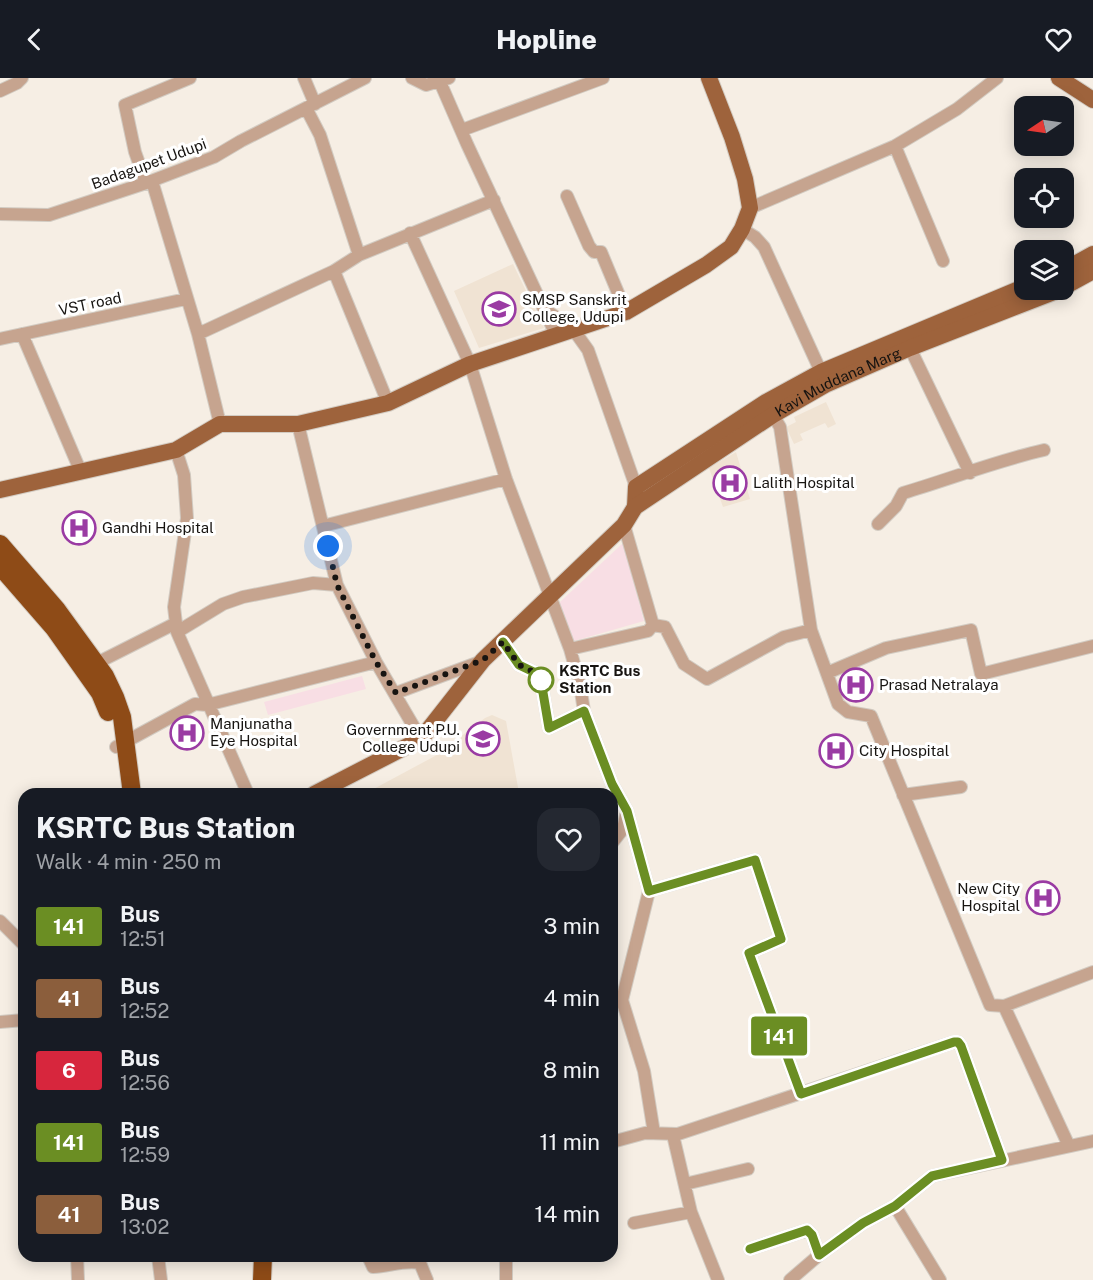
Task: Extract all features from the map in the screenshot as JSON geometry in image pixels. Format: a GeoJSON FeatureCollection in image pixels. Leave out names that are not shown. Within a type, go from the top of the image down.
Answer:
{"type":"FeatureCollection","features":[{"type":"Feature","properties":{"kind":"highway"},"geometry":{"type":"LineString","coordinates":[[0,544],[57,610],[91,667],[121,744],[131,788]]}},
{"type":"Feature","properties":{"kind":"highway"},"geometry":{"type":"LineString","coordinates":[[0,566],[91,667]]}},
{"type":"Feature","properties":{"kind":"highway"},"geometry":{"type":"LineString","coordinates":[[121,744],[122,788]]}},
{"type":"Feature","properties":{"kind":"highway"},"geometry":{"type":"LineString","coordinates":[[250,1280],[252,1262]]}},
{"type":"Feature","properties":{"kind":"highway"},"geometry":{"type":"LineString","coordinates":[[262,1280],[263,1262]]}},
{"type":"Feature","properties":{"kind":"main road"},"geometry":{"type":"LineString","coordinates":[[0,490],[176,450],[220,424],[298,424],[388,403],[470,364],[626,312],[731,247],[742,229],[750,208],[735,147],[709,78]]}},
{"type":"Feature","properties":{"kind":"main road"},"geometry":{"type":"LineString","coordinates":[[1059,78],[1093,100]]}},
{"type":"Feature","properties":{"kind":"main road"},"geometry":{"type":"LineString","coordinates":[[1074,264],[1093,254]]}},
{"type":"Feature","properties":{"kind":"main road"},"geometry":{"type":"LineString","coordinates":[[1074,281],[1093,271]]}},
{"type":"Feature","properties":{"kind":"main road","name":"Kavi Muddana Marg"},"geometry":{"type":"LineString","coordinates":[[635,507],[636,487],[766,402],[821,372],[1014,291]]}},
{"type":"Feature","properties":{"kind":"main road","name":"Kavi Muddana Marg"},"geometry":{"type":"LineString","coordinates":[[421,739],[483,660],[624,525],[635,507],[773,415],[825,385],[910,348],[1033,300]]}},
{"type":"Feature","properties":{"kind":"main road"},"geometry":{"type":"LineString","coordinates":[[326,788],[421,739]]}},
{"type":"Feature","properties":{"kind":"street"},"geometry":{"type":"LineString","coordinates":[[0,91],[22,78]]}},
{"type":"Feature","properties":{"kind":"street"},"geometry":{"type":"LineString","coordinates":[[190,78],[167,83],[125,105],[135,152],[149,182],[198,334],[220,424]]}},
{"type":"Feature","properties":{"kind":"street"},"geometry":{"type":"LineString","coordinates":[[304,78],[316,103],[320,135],[359,255]]}},
{"type":"Feature","properties":{"kind":"street","name":"Badagupet Udupi"},"geometry":{"type":"LineString","coordinates":[[0,214],[49,215],[149,182],[214,157],[365,78]]}},
{"type":"Feature","properties":{"kind":"street"},"geometry":{"type":"LineString","coordinates":[[412,78],[426,85],[445,80],[456,117],[556,335]]}},
{"type":"Feature","properties":{"kind":"street"},"geometry":{"type":"LineString","coordinates":[[462,130],[601,78]]}},
{"type":"Feature","properties":{"kind":"street"},"geometry":{"type":"LineString","coordinates":[[750,208],[895,146],[957,109],[997,78]]}},
{"type":"Feature","properties":{"kind":"street"},"geometry":{"type":"LineString","coordinates":[[895,146],[943,261]]}},
{"type":"Feature","properties":{"kind":"street"},"geometry":{"type":"LineString","coordinates":[[567,196],[589,246],[594,252],[601,252],[626,312]]}},
{"type":"Feature","properties":{"kind":"street"},"geometry":{"type":"LineString","coordinates":[[198,334],[334,271],[359,255],[494,200]]}},
{"type":"Feature","properties":{"kind":"street"},"geometry":{"type":"LineString","coordinates":[[742,229],[755,237],[764,248],[821,372]]}},
{"type":"Feature","properties":{"kind":"street"},"geometry":{"type":"LineString","coordinates":[[410,233],[470,364],[506,479],[570,650],[580,685],[584,711],[614,788]]}},
{"type":"Feature","properties":{"kind":"street"},"geometry":{"type":"LineString","coordinates":[[334,271],[388,403]]}},
{"type":"Feature","properties":{"kind":"street","name":"VST road"},"geometry":{"type":"LineString","coordinates":[[0,339],[186,299]]}},
{"type":"Feature","properties":{"kind":"street"},"geometry":{"type":"LineString","coordinates":[[544,308],[573,330],[588,350],[636,487]]}},
{"type":"Feature","properties":{"kind":"street"},"geometry":{"type":"LineString","coordinates":[[22,334],[80,470]]}},
{"type":"Feature","properties":{"kind":"street"},"geometry":{"type":"LineString","coordinates":[[910,348],[970,473]]}},
{"type":"Feature","properties":{"kind":"street"},"geometry":{"type":"LineString","coordinates":[[773,415],[780,427],[811,630],[838,704],[848,712],[871,716],[990,1005],[1004,1006],[1093,972]]}},
{"type":"Feature","properties":{"kind":"street"},"geometry":{"type":"LineString","coordinates":[[298,424],[337,585],[376,662],[421,739]]}},
{"type":"Feature","properties":{"kind":"street"},"geometry":{"type":"LineString","coordinates":[[176,450],[184,475],[187,518],[174,607],[176,628],[207,705],[245,788]]}},
{"type":"Feature","properties":{"kind":"street"},"geometry":{"type":"LineString","coordinates":[[878,524],[896,506],[903,493],[1011,458],[1044,450]]}},
{"type":"Feature","properties":{"kind":"street"},"geometry":{"type":"LineString","coordinates":[[323,526],[506,479]]}},
{"type":"Feature","properties":{"kind":"street"},"geometry":{"type":"LineString","coordinates":[[624,525],[653,625]]}},
{"type":"Feature","properties":{"kind":"street"},"geometry":{"type":"LineString","coordinates":[[91,667],[243,597],[312,583],[337,585]]}},
{"type":"Feature","properties":{"kind":"street"},"geometry":{"type":"LineString","coordinates":[[653,625],[665,627],[684,664],[707,680],[784,638],[811,630]]}},
{"type":"Feature","properties":{"kind":"street"},"geometry":{"type":"LineString","coordinates":[[570,650],[648,630],[653,625]]}},
{"type":"Feature","properties":{"kind":"street"},"geometry":{"type":"LineString","coordinates":[[827,673],[886,648],[971,630],[981,674],[1093,646]]}},
{"type":"Feature","properties":{"kind":"street"},"geometry":{"type":"LineString","coordinates":[[503,642],[519,665],[540,675],[549,728],[584,711]]}},
{"type":"Feature","properties":{"kind":"street"},"geometry":{"type":"LineString","coordinates":[[396,693],[483,660]]}},
{"type":"Feature","properties":{"kind":"street"},"geometry":{"type":"LineString","coordinates":[[121,744],[195,704],[207,705],[376,662]]}},
{"type":"Feature","properties":{"kind":"street"},"geometry":{"type":"LineString","coordinates":[[903,795],[961,787]]}},
{"type":"Feature","properties":{"kind":"street"},"geometry":{"type":"LineString","coordinates":[[618,795],[627,811],[649,891],[622,1000],[644,1071],[654,1133]]}},
{"type":"Feature","properties":{"kind":"street"},"geometry":{"type":"LineString","coordinates":[[618,835],[623,829],[627,811]]}},
{"type":"Feature","properties":{"kind":"street"},"geometry":{"type":"LineString","coordinates":[[649,891],[755,860],[781,939],[749,953],[801,1094]]}},
{"type":"Feature","properties":{"kind":"street"},"geometry":{"type":"LineString","coordinates":[[0,921],[18,939]]}},
{"type":"Feature","properties":{"kind":"street"},"geometry":{"type":"LineString","coordinates":[[1004,1006],[1068,1146]]}},
{"type":"Feature","properties":{"kind":"street"},"geometry":{"type":"LineString","coordinates":[[0,1022],[18,1020]]}},
{"type":"Feature","properties":{"kind":"street"},"geometry":{"type":"LineString","coordinates":[[618,1141],[654,1133],[673,1135],[958,1042],[1002,1160]]}},
{"type":"Feature","properties":{"kind":"street"},"geometry":{"type":"LineString","coordinates":[[673,1135],[691,1212],[718,1280]]}},
{"type":"Feature","properties":{"kind":"street"},"geometry":{"type":"LineString","coordinates":[[790,1280],[819,1255],[863,1223],[895,1206],[932,1176],[1093,1141]]}},
{"type":"Feature","properties":{"kind":"street"},"geometry":{"type":"LineString","coordinates":[[685,1184],[748,1169]]}},
{"type":"Feature","properties":{"kind":"street"},"geometry":{"type":"LineString","coordinates":[[895,1206],[940,1280]]}},
{"type":"Feature","properties":{"kind":"street"},"geometry":{"type":"LineString","coordinates":[[634,1222],[691,1212]]}},
{"type":"Feature","properties":{"kind":"street"},"geometry":{"type":"LineString","coordinates":[[750,1249],[807,1230],[812,1235],[819,1255]]}},
{"type":"Feature","properties":{"kind":"street"},"geometry":{"type":"LineString","coordinates":[[77,1262],[78,1280]]}},
{"type":"Feature","properties":{"kind":"street"},"geometry":{"type":"LineString","coordinates":[[158,1262],[160,1280]]}},
{"type":"Feature","properties":{"kind":"street"},"geometry":{"type":"LineString","coordinates":[[371,1262],[373,1267],[390,1266],[401,1262]]}},
{"type":"Feature","properties":{"kind":"street"},"geometry":{"type":"LineString","coordinates":[[415,1262],[420,1263],[427,1280]]}},
{"type":"Feature","properties":{"kind":"street"},"geometry":{"type":"LineString","coordinates":[[506,1262],[506,1280]]}},
{"type":"Feature","properties":{"kind":"shaded area","name":"SMSP Sanskrit College, Udupi"},"geometry":{"type":"Polygon","coordinates":[[[513,264],[544,328],[479,348],[454,291],[513,264]]]}},
{"type":"Feature","properties":{"kind":"shaded area"},"geometry":{"type":"Polygon","coordinates":[[[826,402],[836,424],[828,428],[825,423],[800,434],[803,440],[794,444],[786,427],[796,422],[794,417],[826,402]]]}},
{"type":"Feature","properties":{"kind":"shaded area","name":"Lalith Hospital"},"geometry":{"type":"Polygon","coordinates":[[[736,452],[750,499],[723,507],[709,468],[736,452]]]}},
{"type":"Feature","properties":{"kind":"shaded area"},"geometry":{"type":"Polygon","coordinates":[[[623,543],[644,621],[574,641],[559,603],[623,543]]]}},
{"type":"Feature","properties":{"kind":"shaded area"},"geometry":{"type":"Polygon","coordinates":[[[362,676],[366,689],[268,715],[264,702],[362,676]]]}},
{"type":"Feature","properties":{"kind":"shaded area","name":"Government P.U. College Udupi"},"geometry":{"type":"Polygon","coordinates":[[[492,715],[506,721],[518,788],[375,788],[435,756],[492,715]]]}},
{"type":"Feature","properties":{"kind":"bus line","name":"141"},"geometry":{"type":"LineString","coordinates":[[503,642],[519,665],[540,675],[549,728],[584,711],[614,788]]}},
{"type":"Feature","properties":{"kind":"bus line","name":"141"},"geometry":{"type":"LineString","coordinates":[[618,795],[627,811],[649,891],[755,860],[781,939],[749,953],[801,1094],[958,1042],[1002,1160],[932,1176],[895,1206],[863,1223],[819,1255],[812,1235],[807,1230],[750,1249]]}},
{"type":"Feature","properties":{"kind":"place","name":"SMSP Sanskrit College, Udupi"},"geometry":{"type":"Point","coordinates":[499,309]}},
{"type":"Feature","properties":{"kind":"place","name":"Lalith Hospital"},"geometry":{"type":"Point","coordinates":[730,483]}},
{"type":"Feature","properties":{"kind":"place","name":"Gandhi Hospital"},"geometry":{"type":"Point","coordinates":[79,528]}},
{"type":"Feature","properties":{"kind":"place","name":"KSRTC Bus Station"},"geometry":{"type":"Point","coordinates":[541,680]}},
{"type":"Feature","properties":{"kind":"place","name":"Prasad Netralaya"},"geometry":{"type":"Point","coordinates":[856,685]}},
{"type":"Feature","properties":{"kind":"place","name":"Manjunatha Eye Hospital"},"geometry":{"type":"Point","coordinates":[187,733]}},
{"type":"Feature","properties":{"kind":"place","name":"Government P.U. College Udupi"},"geometry":{"type":"Point","coordinates":[483,739]}},
{"type":"Feature","properties":{"kind":"place","name":"City Hospital"},"geometry":{"type":"Point","coordinates":[836,751]}},
{"type":"Feature","properties":{"kind":"place","name":"New City Hospital"},"geometry":{"type":"Point","coordinates":[1043,898]}},
{"type":"Feature","properties":{"kind":"route"},"geometry":{"type":"LineString","coordinates":[[328,546],[337,585],[376,662],[396,693],[483,660],[503,642],[519,665],[540,675],[541,680]]}}]}
